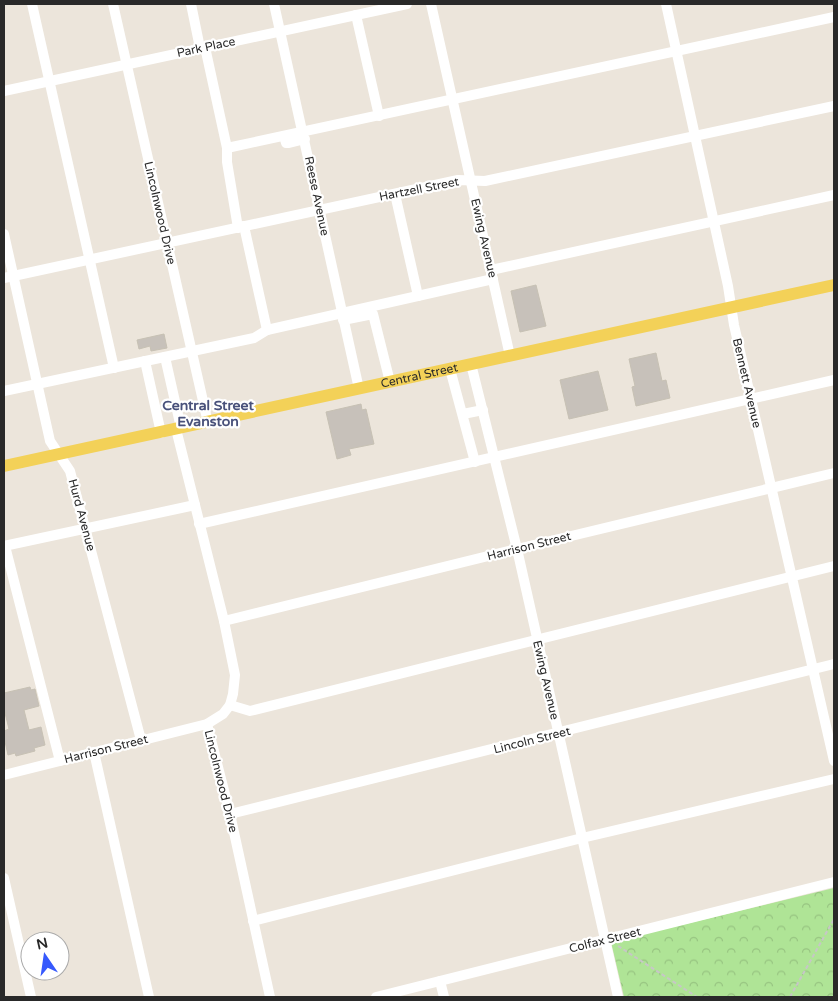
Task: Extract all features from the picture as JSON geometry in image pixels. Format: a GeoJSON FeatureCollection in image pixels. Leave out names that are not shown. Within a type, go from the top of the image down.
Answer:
{"type":"FeatureCollection","features":[{"type":"Feature","properties":{"kind":"main road","name":"Central Street"},"geometry":{"type":"LineString","coordinates":[[4,466],[834,285]]}},
{"type":"Feature","properties":{"kind":"street"},"geometry":{"type":"LineString","coordinates":[[32,4],[114,368]]}},
{"type":"Feature","properties":{"kind":"street","name":"Lincolnwood Drive"},"geometry":{"type":"LineString","coordinates":[[113,4],[208,423]]}},
{"type":"Feature","properties":{"kind":"street"},"geometry":{"type":"LineString","coordinates":[[191,4],[227,148],[227,162],[241,227],[267,330]]}},
{"type":"Feature","properties":{"kind":"street","name":"Reese Avenue"},"geometry":{"type":"LineString","coordinates":[[274,4],[359,389]]}},
{"type":"Feature","properties":{"kind":"street","name":"Park Place"},"geometry":{"type":"LineString","coordinates":[[4,91],[407,4]]}},
{"type":"Feature","properties":{"kind":"street","name":"Ewing Avenue"},"geometry":{"type":"LineString","coordinates":[[431,4],[510,356]]}},
{"type":"Feature","properties":{"kind":"street","name":"Bennett Avenue"},"geometry":{"type":"LineString","coordinates":[[666,4],[714,222],[734,325],[834,760]]}},
{"type":"Feature","properties":{"kind":"street"},"geometry":{"type":"LineString","coordinates":[[356,15],[379,116]]}},
{"type":"Feature","properties":{"kind":"street"},"geometry":{"type":"LineString","coordinates":[[227,148],[284,136],[304,136],[453,99],[834,17]]}},
{"type":"Feature","properties":{"kind":"street","name":"Hartzell Street"},"geometry":{"type":"LineString","coordinates":[[8,277],[458,180],[485,181],[834,106]]}},
{"type":"Feature","properties":{"kind":"street"},"geometry":{"type":"LineString","coordinates":[[395,194],[418,296]]}},
{"type":"Feature","properties":{"kind":"street"},"geometry":{"type":"LineString","coordinates":[[4,391],[254,338],[267,330],[342,316],[492,274],[834,195]]}},
{"type":"Feature","properties":{"kind":"street","name":"Hurd Avenue"},"geometry":{"type":"LineString","coordinates":[[4,234],[8,277],[38,384],[50,441],[70,471],[141,740]]}},
{"type":"Feature","properties":{"kind":"street"},"geometry":{"type":"LineString","coordinates":[[342,316],[373,314],[390,382]]}},
{"type":"Feature","properties":{"kind":"street"},"geometry":{"type":"LineString","coordinates":[[165,357],[178,429],[235,675],[230,705],[250,711],[834,566]]}},
{"type":"Feature","properties":{"kind":"street"},"geometry":{"type":"LineString","coordinates":[[145,362],[161,433]]}},
{"type":"Feature","properties":{"kind":"street","name":"Ewing Avenue"},"geometry":{"type":"LineString","coordinates":[[471,364],[517,549],[618,997]]}},
{"type":"Feature","properties":{"kind":"street"},"geometry":{"type":"LineString","coordinates":[[450,369],[475,462]]}},
{"type":"Feature","properties":{"kind":"street"},"geometry":{"type":"LineString","coordinates":[[200,524],[834,380]]}},
{"type":"Feature","properties":{"kind":"street"},"geometry":{"type":"LineString","coordinates":[[463,414],[483,410]]}},
{"type":"Feature","properties":{"kind":"street","name":"Harrison Street"},"geometry":{"type":"LineString","coordinates":[[224,621],[834,473]]}},
{"type":"Feature","properties":{"kind":"street"},"geometry":{"type":"LineString","coordinates":[[60,760],[4,546],[195,505]]}},
{"type":"Feature","properties":{"kind":"street","name":"Lincoln Street"},"geometry":{"type":"LineString","coordinates":[[230,814],[834,664]]}},
{"type":"Feature","properties":{"kind":"street","name":"Lincolnwood Drive"},"geometry":{"type":"LineString","coordinates":[[230,705],[223,714],[207,724],[230,814],[270,997]]}},
{"type":"Feature","properties":{"kind":"street","name":"Harrison Street"},"geometry":{"type":"LineString","coordinates":[[4,775],[207,724]]}},
{"type":"Feature","properties":{"kind":"street"},"geometry":{"type":"LineString","coordinates":[[94,752],[149,997]]}},
{"type":"Feature","properties":{"kind":"street"},"geometry":{"type":"LineString","coordinates":[[254,920],[582,838],[834,779]]}},
{"type":"Feature","properties":{"kind":"street"},"geometry":{"type":"LineString","coordinates":[[4,878],[31,997]]}},
{"type":"Feature","properties":{"kind":"street","name":"Colfax Street"},"geometry":{"type":"LineString","coordinates":[[376,997],[834,882]]}},
{"type":"Feature","properties":{"kind":"street"},"geometry":{"type":"LineString","coordinates":[[440,981],[444,997]]}},
{"type":"Feature","properties":{"kind":"path"},"geometry":{"type":"LineString","coordinates":[[790,997],[834,919]]}},
{"type":"Feature","properties":{"kind":"path"},"geometry":{"type":"LineString","coordinates":[[605,940],[697,997]]}},
{"type":"Feature","properties":{"kind":"green space"},"geometry":{"type":"Polygon","coordinates":[[[834,888],[834,997],[624,997],[611,942],[834,888]]]}},
{"type":"Feature","properties":{"kind":"building"},"geometry":{"type":"Polygon","coordinates":[[[536,285],[546,326],[520,332],[511,291],[536,285]]]}},
{"type":"Feature","properties":{"kind":"building"},"geometry":{"type":"Polygon","coordinates":[[[164,334],[167,348],[151,351],[150,346],[139,349],[137,340],[164,334]]]}},
{"type":"Feature","properties":{"kind":"building"},"geometry":{"type":"Polygon","coordinates":[[[656,353],[662,381],[666,380],[670,398],[636,406],[632,387],[635,386],[629,359],[656,353]]]}},
{"type":"Feature","properties":{"kind":"building"},"geometry":{"type":"Polygon","coordinates":[[[598,371],[608,410],[569,419],[560,380],[598,371]]]}},
{"type":"Feature","properties":{"kind":"building"},"geometry":{"type":"Polygon","coordinates":[[[361,404],[362,410],[366,409],[374,444],[349,449],[351,455],[337,459],[326,412],[361,404]]]}},
{"type":"Feature","properties":{"kind":"building"},"geometry":{"type":"Polygon","coordinates":[[[30,687],[31,690],[35,689],[39,706],[24,710],[29,730],[41,727],[45,745],[34,748],[35,751],[16,756],[15,753],[8,755],[4,737],[4,731],[9,729],[4,709],[4,693],[30,687]]]}},
{"type":"Feature","properties":{"kind":"district","name":"Central Street Evanston"},"geometry":{"type":"Point","coordinates":[208,414]}}]}
